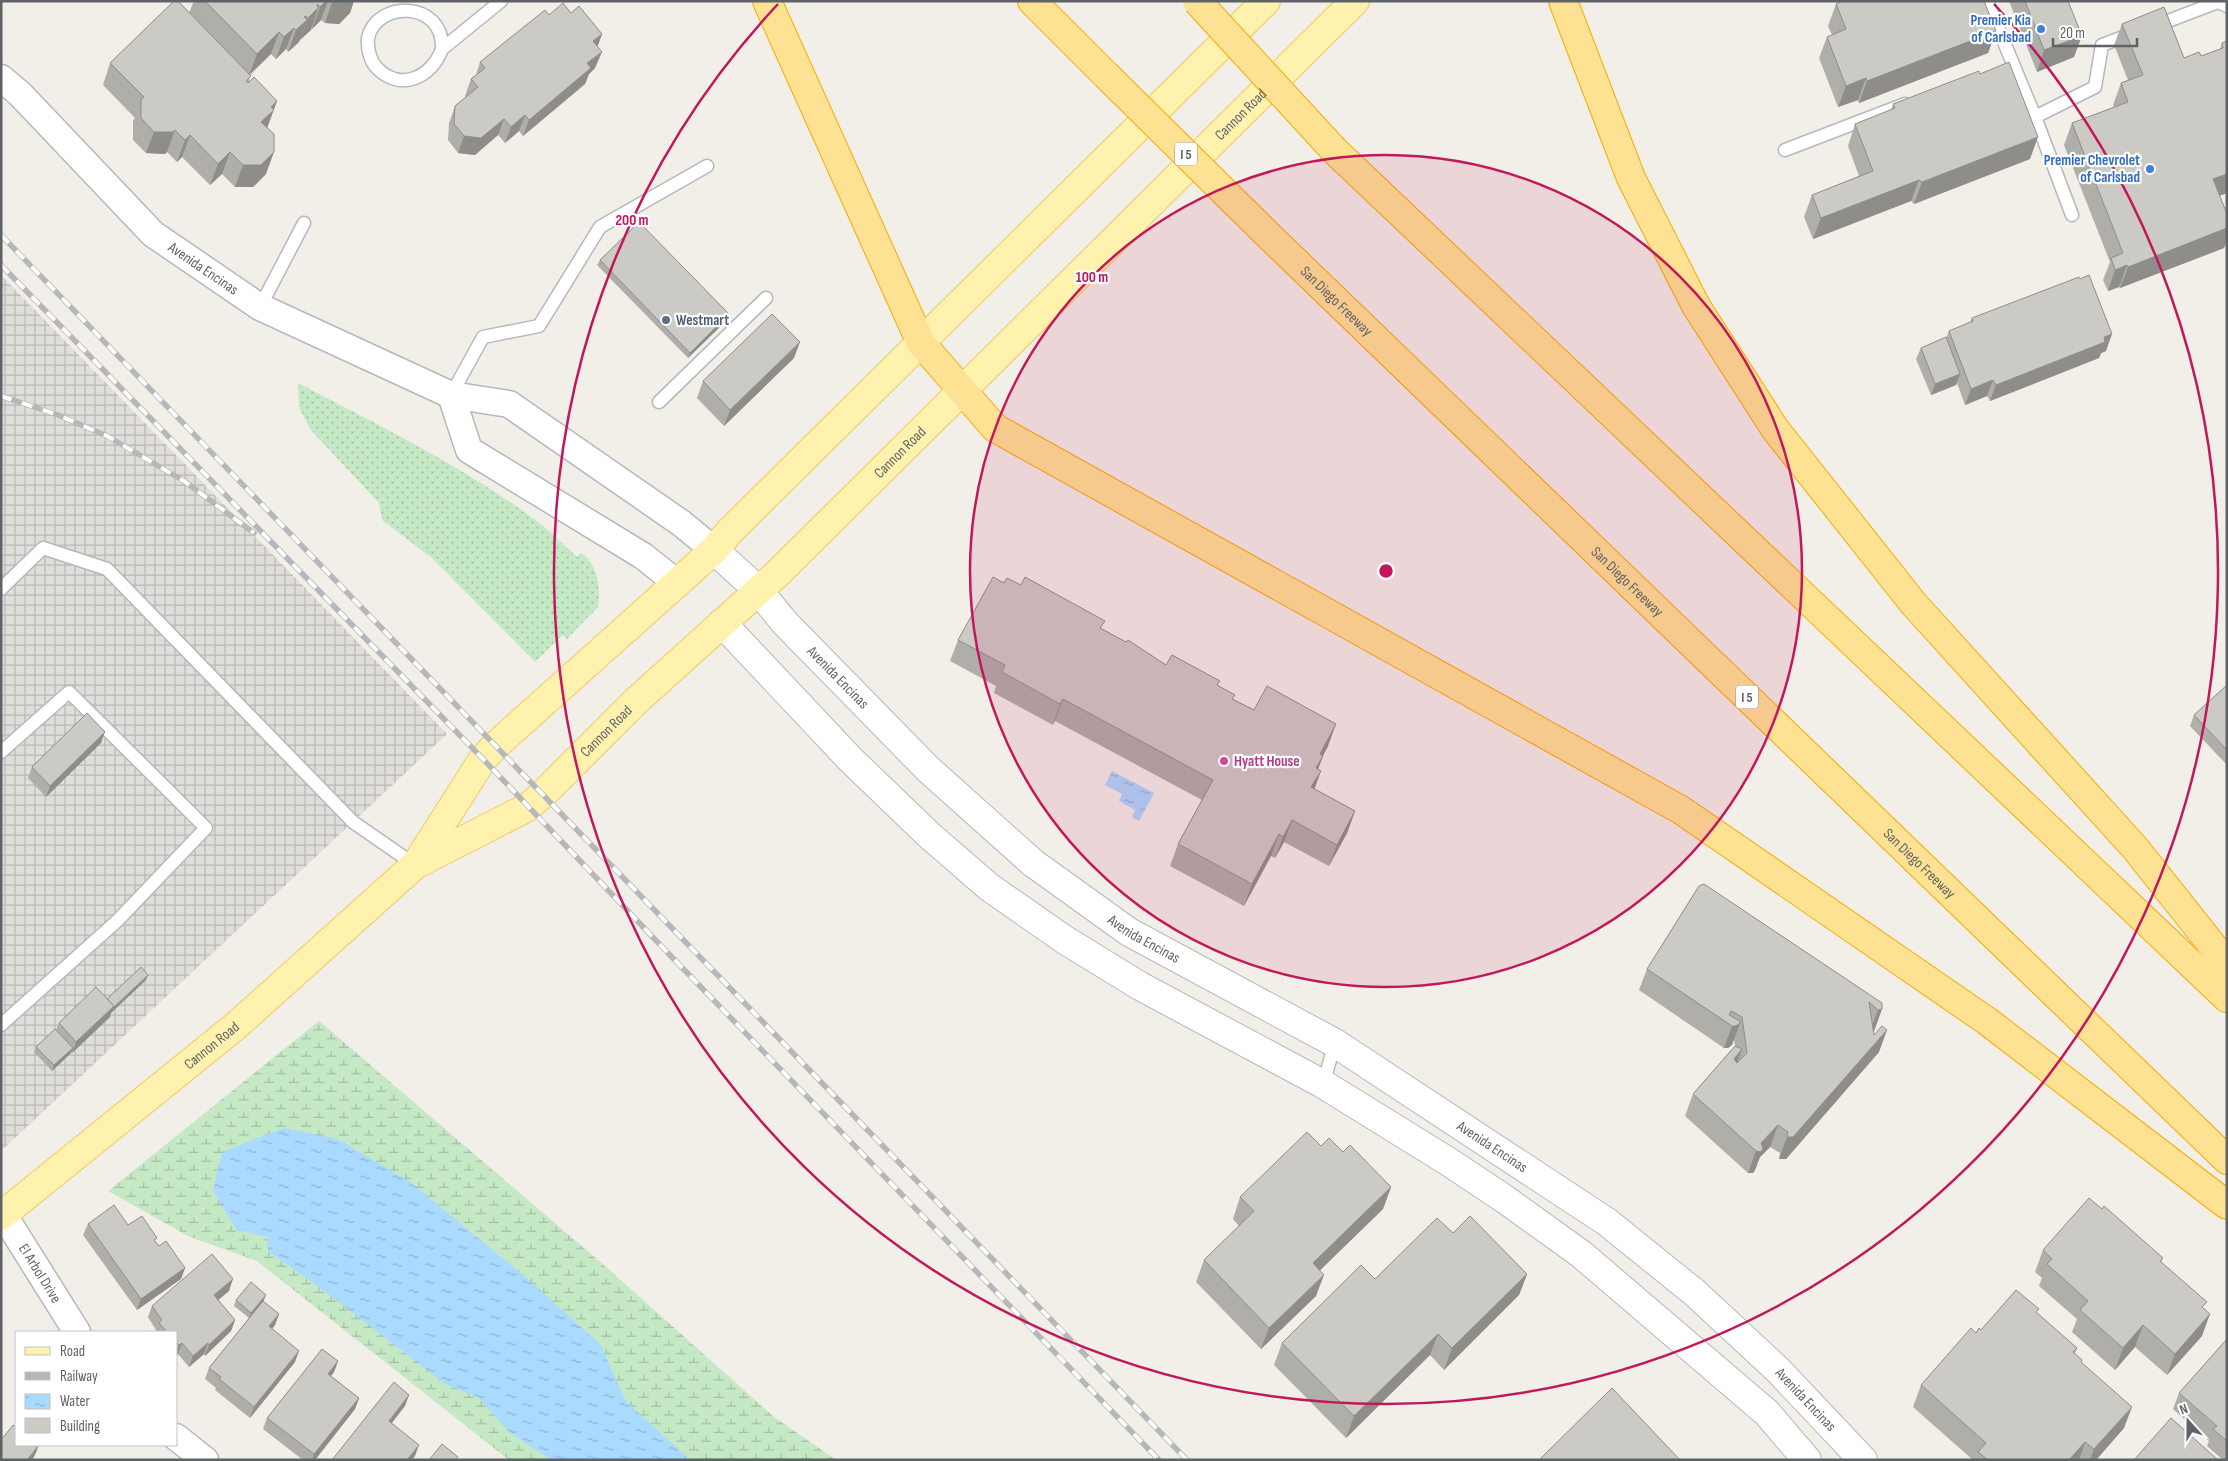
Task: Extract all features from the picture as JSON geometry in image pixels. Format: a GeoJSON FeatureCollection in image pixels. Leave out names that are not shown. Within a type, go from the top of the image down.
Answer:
{"type":"FeatureCollection","features":[{"type":"Feature","properties":{"kind":"highway"},"geometry":{"type":"LineString","coordinates":[[767,1],[921,343],[995,428],[1681,810],[1987,1021],[2227,1205]]}},
{"type":"Feature","properties":{"kind":"highway","name":"San Diego Freeway"},"geometry":{"type":"LineString","coordinates":[[1032,1],[1266,233],[2227,1160]]}},
{"type":"Feature","properties":{"kind":"highway"},"geometry":{"type":"LineString","coordinates":[[1197,1],[1334,150],[2227,998]]}},
{"type":"Feature","properties":{"kind":"highway"},"geometry":{"type":"LineString","coordinates":[[1563,1],[1631,178],[1696,306],[1774,429],[1913,603],[2135,848],[2227,964]]}},
{"type":"Feature","properties":{"kind":"main road","name":"Cannon Road"},"geometry":{"type":"LineString","coordinates":[[415,865],[483,759],[714,550],[1266,1]]}},
{"type":"Feature","properties":{"kind":"main road","name":"Cannon Road"},"geometry":{"type":"LineString","coordinates":[[2,1215],[238,1024],[415,865],[528,807],[635,702],[777,574],[1355,1]]}},
{"type":"Feature","properties":{"kind":"street","name":"Avenida Encinas"},"geometry":{"type":"LineString","coordinates":[[1,78],[20,94],[153,234],[260,307],[451,395],[509,404],[681,523],[758,590],[785,623],[928,770],[1033,863],[1129,932],[1335,1043],[1607,1222],[1695,1293],[1778,1370],[1863,1460]]}},
{"type":"Feature","properties":{"kind":"street"},"geometry":{"type":"LineString","coordinates":[[451,395],[469,450],[643,556],[677,582]]}},
{"type":"Feature","properties":{"kind":"street"},"geometry":{"type":"LineString","coordinates":[[722,624],[851,760],[929,835],[990,887],[1065,940],[1140,986],[1323,1084],[1449,1162],[1581,1254],[1767,1412],[1807,1460]]}},
{"type":"Feature","properties":{"kind":"street","name":"El Arbol Drive"},"geometry":{"type":"LineString","coordinates":[[2,1215],[76,1331]]}},
{"type":"Feature","properties":{"kind":"street"},"geometry":{"type":"LineString","coordinates":[[178,1438],[205,1460]]}},
{"type":"Feature","properties":{"kind":"lane"},"geometry":{"type":"LineString","coordinates":[[442,49],[443,36],[438,24],[431,15],[420,8],[408,5],[395,6],[384,11],[375,20],[369,31],[367,43],[370,55],[376,66],[385,74],[396,79],[408,80],[420,77],[431,70],[438,60],[442,49],[501,1]]}},
{"type":"Feature","properties":{"kind":"lane"},"geometry":{"type":"LineString","coordinates":[[1987,1],[2008,64],[2035,117],[2072,215]]}},
{"type":"Feature","properties":{"kind":"lane"},"geometry":{"type":"LineString","coordinates":[[2035,117],[2094,87],[2102,46],[2218,2],[2227,6]]}},
{"type":"Feature","properties":{"kind":"lane"},"geometry":{"type":"LineString","coordinates":[[1785,150],[1912,101]]}},
{"type":"Feature","properties":{"kind":"lane"},"geometry":{"type":"LineString","coordinates":[[451,395],[483,337],[539,326],[600,227],[706,166]]}},
{"type":"Feature","properties":{"kind":"lane"},"geometry":{"type":"LineString","coordinates":[[260,307],[304,223]]}},
{"type":"Feature","properties":{"kind":"lane"},"geometry":{"type":"LineString","coordinates":[[659,402],[766,298]]}},
{"type":"Feature","properties":{"kind":"lane"},"geometry":{"type":"LineString","coordinates":[[1,589],[44,548],[107,569],[353,822],[415,865]]}},
{"type":"Feature","properties":{"kind":"lane"},"geometry":{"type":"LineString","coordinates":[[1,752],[69,692],[206,828],[117,921],[1,1025]]}},
{"type":"Feature","properties":{"kind":"lane"},"geometry":{"type":"LineString","coordinates":[[1323,1084],[1335,1043]]}},
{"type":"Feature","properties":{"kind":"shaded area"},"geometry":{"type":"Polygon","coordinates":[[[1,275],[447,734],[1,1151],[1,275]]]}},
{"type":"Feature","properties":{"kind":"green space"},"geometry":{"type":"Polygon","coordinates":[[[298,383],[389,430],[478,481],[551,532],[577,557],[581,553],[595,570],[599,592],[598,607],[567,639],[563,635],[535,662],[432,558],[382,520],[379,503],[310,429],[299,407],[298,383]]]}},
{"type":"Feature","properties":{"kind":"green space"},"geometry":{"type":"Polygon","coordinates":[[[319,1021],[606,1267],[774,1417],[836,1460],[509,1460],[257,1261],[188,1236],[108,1191],[319,1021]]]}},
{"type":"Feature","properties":{"kind":"water"},"geometry":{"type":"Polygon","coordinates":[[[1112,771],[1154,793],[1139,821],[1132,817],[1135,810],[1119,801],[1122,794],[1105,785],[1112,771]]]}},
{"type":"Feature","properties":{"kind":"water"},"geometry":{"type":"Polygon","coordinates":[[[284,1128],[338,1139],[410,1182],[529,1280],[600,1344],[626,1401],[690,1460],[551,1460],[509,1432],[479,1398],[445,1384],[327,1293],[268,1251],[267,1237],[237,1230],[213,1191],[222,1152],[284,1128]]]}},
{"type":"Feature","properties":{"kind":"building"},"geometry":{"type":"Polygon","coordinates":[[[174,1],[178,1],[251,76],[246,81],[248,83],[254,77],[277,101],[271,107],[274,110],[261,122],[274,134],[274,152],[261,165],[243,165],[230,152],[218,164],[190,135],[185,140],[175,130],[173,132],[154,132],[141,118],[141,99],[144,97],[110,63],[174,1]]]}},
{"type":"Feature","properties":{"kind":"building"},"geometry":{"type":"Polygon","coordinates":[[[205,1],[326,1],[320,7],[317,4],[318,8],[308,18],[304,17],[307,20],[296,30],[294,28],[284,37],[279,32],[257,54],[205,1]]]}},
{"type":"Feature","properties":{"kind":"building"},"geometry":{"type":"Polygon","coordinates":[[[1843,1],[1984,1],[1996,31],[1867,81],[1866,78],[1846,86],[1827,37],[1846,29],[1836,4],[1843,1]]]}},
{"type":"Feature","properties":{"kind":"building"},"geometry":{"type":"Polygon","coordinates":[[[2025,1],[2068,1],[2082,36],[2044,50],[2025,1]]]}},
{"type":"Feature","properties":{"kind":"building"},"geometry":{"type":"Polygon","coordinates":[[[563,3],[571,13],[579,6],[602,34],[593,41],[602,52],[587,63],[591,68],[529,120],[525,115],[511,127],[504,119],[481,138],[464,136],[454,124],[455,106],[478,87],[471,79],[485,68],[480,62],[545,10],[549,15],[563,3]]]}},
{"type":"Feature","properties":{"kind":"building","name":"Premier Chevrolet of Carlsbad"},"geometry":{"type":"Polygon","coordinates":[[[2164,7],[2184,58],[2199,52],[2201,56],[2223,48],[2222,43],[2227,41],[2227,174],[2213,179],[2227,214],[2227,228],[2128,267],[2127,265],[2115,270],[2111,258],[2123,253],[2072,123],[2128,102],[2121,83],[2143,75],[2122,24],[2164,7]]]}},
{"type":"Feature","properties":{"kind":"building"},"geometry":{"type":"Polygon","coordinates":[[[2009,62],[2038,137],[1922,182],[1919,180],[1821,218],[1812,195],[1873,171],[1855,124],[1895,108],[1893,104],[1979,71],[1980,74],[2009,62]]]}},
{"type":"Feature","properties":{"kind":"building"},"geometry":{"type":"Polygon","coordinates":[[[639,222],[729,314],[690,353],[600,260],[639,222]]]}},
{"type":"Feature","properties":{"kind":"building"},"geometry":{"type":"Polygon","coordinates":[[[2089,275],[2112,334],[2104,337],[2105,342],[1996,385],[1993,380],[1971,389],[1949,331],[1973,321],[1972,318],[2079,277],[2080,279],[2089,275]]]}},
{"type":"Feature","properties":{"kind":"building"},"geometry":{"type":"Polygon","coordinates":[[[772,314],[800,342],[730,410],[703,381],[772,314]]]}},
{"type":"Feature","properties":{"kind":"building"},"geometry":{"type":"Polygon","coordinates":[[[1946,337],[1960,374],[1935,384],[1921,348],[1946,337]]]}},
{"type":"Feature","properties":{"kind":"building","name":"Hyatt House"},"geometry":{"type":"Polygon","coordinates":[[[993,577],[1004,583],[1007,578],[1021,585],[1025,577],[1105,621],[1100,628],[1126,642],[1128,640],[1166,665],[1172,655],[1220,681],[1217,685],[1235,695],[1232,699],[1254,710],[1267,686],[1336,724],[1320,754],[1323,756],[1316,768],[1321,771],[1311,787],[1355,811],[1337,845],[1292,820],[1283,837],[1279,834],[1252,884],[1178,844],[1213,780],[1063,699],[1060,704],[1002,672],[1005,665],[958,640],[993,577]]]}},
{"type":"Feature","properties":{"kind":"building"},"geometry":{"type":"Polygon","coordinates":[[[2227,685],[2227,750],[2194,715],[2227,685]]]}},
{"type":"Feature","properties":{"kind":"building"},"geometry":{"type":"Polygon","coordinates":[[[87,713],[105,732],[50,786],[32,767],[87,713]]]}},
{"type":"Feature","properties":{"kind":"building"},"geometry":{"type":"Polygon","coordinates":[[[1704,884],[1882,1003],[1882,1009],[1878,1010],[1869,1002],[1874,1035],[1882,1026],[1887,1030],[1793,1137],[1787,1137],[1788,1132],[1778,1125],[1761,1143],[1763,1148],[1761,1152],[1756,1151],[1693,1094],[1735,1046],[1742,1049],[1734,1059],[1737,1063],[1747,1053],[1742,1017],[1731,1011],[1729,1015],[1740,1021],[1736,1026],[1732,1026],[1647,969],[1699,886],[1704,884]]]}},
{"type":"Feature","properties":{"kind":"building"},"geometry":{"type":"Polygon","coordinates":[[[141,967],[148,975],[113,1008],[114,1006],[107,999],[141,967]]]}},
{"type":"Feature","properties":{"kind":"building"},"geometry":{"type":"Polygon","coordinates":[[[96,987],[114,1006],[76,1042],[59,1023],[96,987]]]}},
{"type":"Feature","properties":{"kind":"building"},"geometry":{"type":"Polygon","coordinates":[[[55,1029],[73,1048],[54,1065],[36,1047],[55,1029]]]}},
{"type":"Feature","properties":{"kind":"building"},"geometry":{"type":"Polygon","coordinates":[[[1307,1132],[1321,1146],[1329,1138],[1343,1152],[1350,1145],[1391,1187],[1313,1263],[1324,1275],[1269,1328],[1204,1260],[1254,1211],[1240,1197],[1307,1132]]]}},
{"type":"Feature","properties":{"kind":"building"},"geometry":{"type":"Polygon","coordinates":[[[2089,1198],[2102,1209],[2104,1206],[2163,1258],[2160,1261],[2207,1302],[2202,1307],[2210,1314],[2175,1354],[2143,1325],[2123,1348],[2080,1310],[2088,1301],[2047,1264],[2052,1259],[2043,1250],[2089,1198]]]}},
{"type":"Feature","properties":{"kind":"building"},"geometry":{"type":"Polygon","coordinates":[[[114,1205],[128,1225],[142,1216],[157,1238],[154,1240],[159,1246],[166,1241],[185,1268],[141,1299],[88,1224],[114,1205]]]}},
{"type":"Feature","properties":{"kind":"building"},"geometry":{"type":"Polygon","coordinates":[[[1470,1216],[1527,1274],[1452,1348],[1438,1334],[1354,1416],[1282,1343],[1361,1265],[1375,1279],[1437,1218],[1453,1233],[1470,1216]]]}},
{"type":"Feature","properties":{"kind":"building"},"geometry":{"type":"Polygon","coordinates":[[[212,1254],[233,1279],[214,1295],[235,1320],[209,1345],[208,1343],[193,1356],[182,1343],[178,1344],[178,1331],[166,1331],[159,1323],[162,1320],[152,1306],[212,1254]]]}},
{"type":"Feature","properties":{"kind":"building"},"geometry":{"type":"Polygon","coordinates":[[[251,1282],[266,1295],[251,1313],[236,1300],[251,1282]]]}},
{"type":"Feature","properties":{"kind":"building"},"geometry":{"type":"Polygon","coordinates":[[[2016,1290],[2039,1309],[2036,1312],[2077,1348],[2073,1352],[2082,1360],[2081,1362],[2132,1407],[2094,1449],[2085,1442],[2069,1460],[1988,1460],[1978,1452],[1986,1443],[1921,1385],[1971,1328],[1976,1333],[1979,1328],[1981,1330],[2016,1290]]]}},
{"type":"Feature","properties":{"kind":"building"},"geometry":{"type":"Polygon","coordinates":[[[263,1301],[279,1314],[269,1326],[299,1351],[254,1407],[219,1379],[221,1377],[209,1368],[263,1301]]]}},
{"type":"Feature","properties":{"kind":"building"},"geometry":{"type":"Polygon","coordinates":[[[2227,1339],[2227,1441],[2213,1429],[2217,1426],[2179,1393],[2227,1339]]]}},
{"type":"Feature","properties":{"kind":"building"},"geometry":{"type":"Polygon","coordinates":[[[322,1349],[338,1361],[328,1374],[359,1398],[314,1454],[267,1418],[322,1349]]]}},
{"type":"Feature","properties":{"kind":"building"},"geometry":{"type":"Polygon","coordinates":[[[394,1382],[409,1395],[389,1421],[419,1445],[407,1460],[332,1460],[394,1382]]]}},
{"type":"Feature","properties":{"kind":"building"},"geometry":{"type":"Polygon","coordinates":[[[1612,1388],[1680,1460],[1539,1460],[1612,1388]]]}},
{"type":"Feature","properties":{"kind":"building"},"geometry":{"type":"Polygon","coordinates":[[[2171,1418],[2218,1460],[2134,1460],[2171,1418]]]}},
{"type":"Feature","properties":{"kind":"building"},"geometry":{"type":"Polygon","coordinates":[[[13,1425],[15,1426],[15,1446],[38,1446],[27,1460],[1,1460],[1,1440],[13,1425]]]}},
{"type":"Feature","properties":{"kind":"building"},"geometry":{"type":"Polygon","coordinates":[[[442,1444],[458,1457],[455,1460],[429,1460],[442,1444]]]}},
{"type":"Feature","properties":{"kind":"railway"},"geometry":{"type":"LineString","coordinates":[[1,235],[1187,1460]]}},
{"type":"Feature","properties":{"kind":"railway"},"geometry":{"type":"LineString","coordinates":[[1,265],[483,759],[667,952],[1159,1460]]}},
{"type":"Feature","properties":{"kind":"railway"},"geometry":{"type":"LineString","coordinates":[[1,396],[58,415],[107,436],[184,481],[254,533]]}},
{"type":"Feature","properties":{"kind":"place","name":"Premier Kia of Carlsbad"},"geometry":{"type":"Point","coordinates":[2041,29]}},
{"type":"Feature","properties":{"kind":"place","name":"Premier Chevrolet of Carlsbad"},"geometry":{"type":"Point","coordinates":[2150,169]}},
{"type":"Feature","properties":{"kind":"place","name":"Westmart"},"geometry":{"type":"Point","coordinates":[666,320]}},
{"type":"Feature","properties":{"kind":"place","name":"Hyatt House"},"geometry":{"type":"Point","coordinates":[1224,761]}}]}
